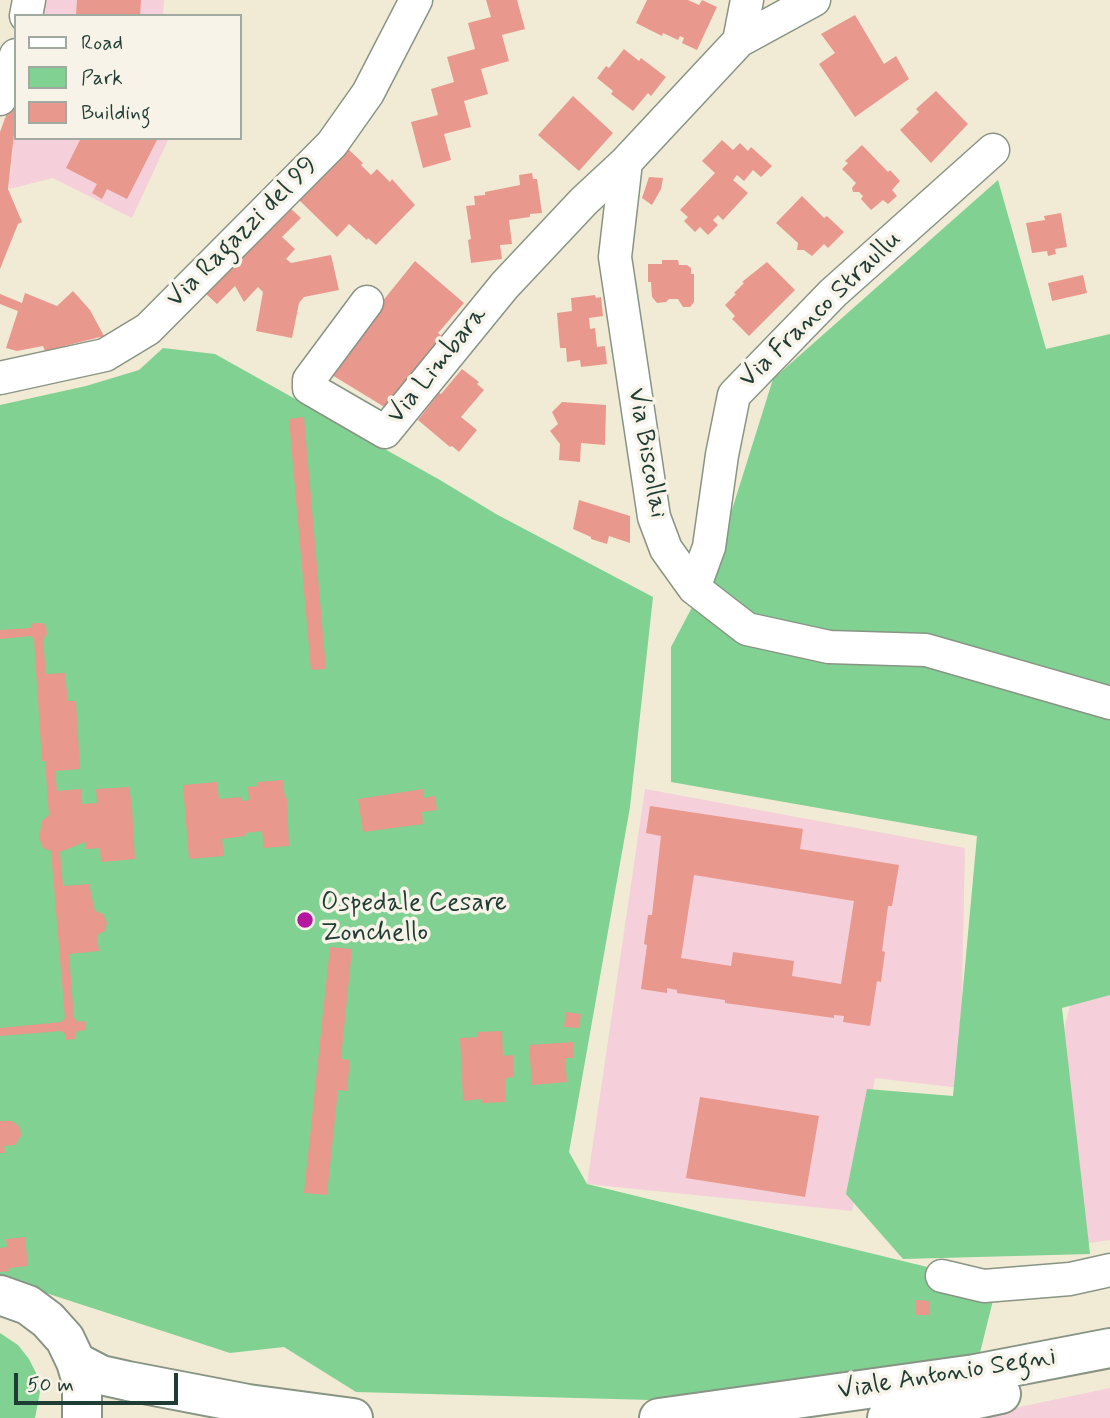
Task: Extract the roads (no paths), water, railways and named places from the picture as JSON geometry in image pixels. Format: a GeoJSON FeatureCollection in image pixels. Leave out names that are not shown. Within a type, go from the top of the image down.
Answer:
{"type":"FeatureCollection","features":[{"type":"Feature","properties":{"kind":"main road"},"geometry":{"type":"LineString","coordinates":[[0,1295],[28,1305],[48,1320],[65,1339],[82,1382],[82,1418]]}},
{"type":"Feature","properties":{"kind":"main road","name":"Viale Antonio Segni"},"geometry":{"type":"LineString","coordinates":[[659,1418],[975,1374],[1110,1348]]}},
{"type":"Feature","properties":{"kind":"main road"},"geometry":{"type":"LineString","coordinates":[[76,1362],[101,1375],[128,1381],[248,1405],[353,1418]]}},
{"type":"Feature","properties":{"kind":"main road","name":"Viale Antonio Segni"},"geometry":{"type":"LineString","coordinates":[[887,1418],[1110,1371]]}},
{"type":"Feature","properties":{"kind":"street","name":"Via Ragazzi del 99"},"geometry":{"type":"LineString","coordinates":[[0,378],[105,355],[148,329],[332,144],[368,93],[416,0]]}},
{"type":"Feature","properties":{"kind":"street"},"geometry":{"type":"LineString","coordinates":[[739,41],[747,0]]}},
{"type":"Feature","properties":{"kind":"street"},"geometry":{"type":"LineString","coordinates":[[626,162],[657,125],[739,41],[814,0]]}},
{"type":"Feature","properties":{"kind":"street"},"geometry":{"type":"LineString","coordinates":[[0,99],[14,60]]}},
{"type":"Feature","properties":{"kind":"street","name":"Via Franco Straullu"},"geometry":{"type":"LineString","coordinates":[[694,588],[709,547],[722,454],[734,395],[833,293],[993,150]]}},
{"type":"Feature","properties":{"kind":"street","name":"Via Limbara"},"geometry":{"type":"LineString","coordinates":[[367,302],[309,380],[309,388],[386,432],[505,285],[626,162]]}},
{"type":"Feature","properties":{"kind":"street","name":"Via Biscollai"},"geometry":{"type":"LineString","coordinates":[[626,162],[615,257],[654,517],[666,549],[694,588],[747,629],[829,647],[926,650],[1110,703]]}},
{"type":"Feature","properties":{"kind":"street"},"geometry":{"type":"LineString","coordinates":[[943,1276],[984,1286],[1070,1279],[1110,1270]]}},
{"type":"Feature","properties":{"kind":"place","name":"Ospedale Cesare Zonchello"},"geometry":{"type":"Point","coordinates":[305,920]}}]}
